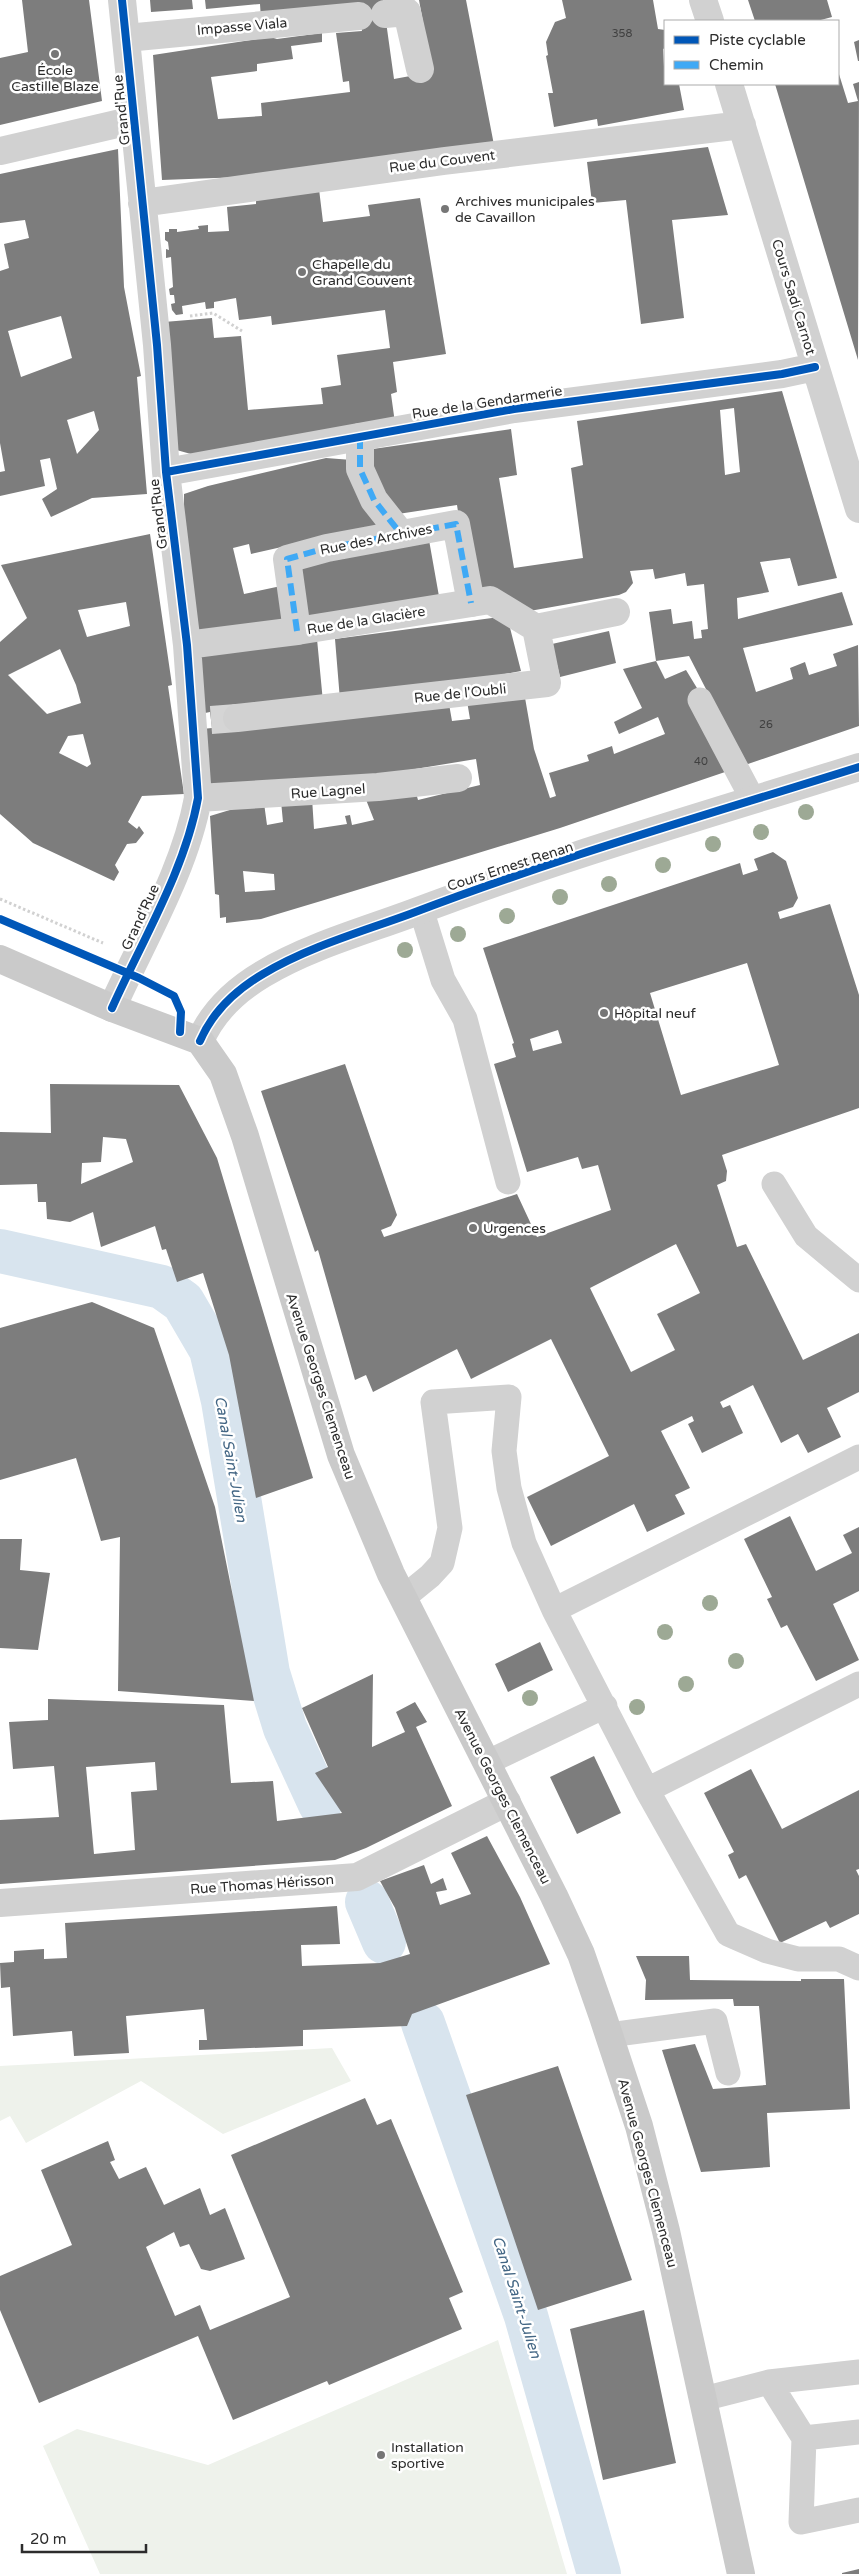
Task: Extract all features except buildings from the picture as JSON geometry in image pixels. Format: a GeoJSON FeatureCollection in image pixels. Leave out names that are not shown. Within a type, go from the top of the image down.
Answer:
{"type":"FeatureCollection","features":[{"type":"Feature","properties":{"kind":"main road"},"geometry":{"type":"LineString","coordinates":[[0,959],[112,1008],[200,1042]]}},
{"type":"Feature","properties":{"kind":"main road","name":"Avenue Georges Clemenceau"},"geometry":{"type":"LineString","coordinates":[[200,1042],[223,1074],[245,1136],[341,1455],[403,1598],[507,1802],[581,1954],[638,2126],[666,2232],[741,2574]]}},
{"type":"Feature","properties":{"kind":"street","name":"Grand'Rue"},"geometry":{"type":"LineString","coordinates":[[112,1008],[177,866],[195,814],[213,720],[187,645],[166,472],[154,319],[122,0]]}},
{"type":"Feature","properties":{"kind":"street"},"geometry":{"type":"LineString","coordinates":[[703,0],[710,20]]}},
{"type":"Feature","properties":{"kind":"street","name":"Impasse Viala"},"geometry":{"type":"LineString","coordinates":[[126,38],[406,12],[420,68]]}},
{"type":"Feature","properties":{"kind":"street","name":"Cours Sadi Carnot"},"geometry":{"type":"LineString","coordinates":[[729,85],[859,509]]}},
{"type":"Feature","properties":{"kind":"street"},"geometry":{"type":"LineString","coordinates":[[0,151],[134,120]]}},
{"type":"Feature","properties":{"kind":"street","name":"Rue du Couvent"},"geometry":{"type":"LineString","coordinates":[[142,203],[444,160],[742,126]]}},
{"type":"Feature","properties":{"kind":"street","name":"Rue de la Gendarmerie"},"geometry":{"type":"LineString","coordinates":[[166,472],[360,438],[514,408],[782,374],[815,367]]}},
{"type":"Feature","properties":{"kind":"street"},"geometry":{"type":"LineString","coordinates":[[360,438],[360,469],[374,500],[402,534]]}},
{"type":"Feature","properties":{"kind":"street","name":"Rue des Archives"},"geometry":{"type":"LineString","coordinates":[[297,631],[287,559],[327,548],[456,524],[470,604]]}},
{"type":"Feature","properties":{"kind":"street","name":"Rue de la Glacière"},"geometry":{"type":"LineString","coordinates":[[187,645],[297,631],[490,600],[536,628]]}},
{"type":"Feature","properties":{"kind":"street"},"geometry":{"type":"LineString","coordinates":[[536,628],[616,612]]}},
{"type":"Feature","properties":{"kind":"street","name":"Rue de l'Oubli"},"geometry":{"type":"LineString","coordinates":[[213,720],[547,683],[536,628]]}},
{"type":"Feature","properties":{"kind":"street","name":"Cours Ernest Renan"},"geometry":{"type":"LineString","coordinates":[[200,1042],[208,1023],[221,1007],[262,974],[314,950],[422,909],[859,767]]}},
{"type":"Feature","properties":{"kind":"street","name":"Rue Lagnel"},"geometry":{"type":"LineString","coordinates":[[198,798],[378,787],[458,778]]}},
{"type":"Feature","properties":{"kind":"street","name":"Rue Thomas Hérisson"},"geometry":{"type":"LineString","coordinates":[[0,1903],[357,1877],[507,1802]]}},
{"type":"Feature","properties":{"kind":"lane"},"geometry":{"type":"LineString","coordinates":[[700,700],[753,800]]}},
{"type":"Feature","properties":{"kind":"lane"},"geometry":{"type":"LineString","coordinates":[[422,909],[443,980],[464,1019],[508,1182]]}},
{"type":"Feature","properties":{"kind":"lane"},"geometry":{"type":"LineString","coordinates":[[774,1184],[806,1236],[859,1280]]}},
{"type":"Feature","properties":{"kind":"lane"},"geometry":{"type":"LineString","coordinates":[[403,1598],[430,1576],[442,1562],[449,1537],[450,1528],[433,1402],[509,1397],[504,1451],[509,1488],[524,1543],[554,1610],[647,1790],[728,1934],[767,1951],[798,1959],[839,1958],[859,1968]]}},
{"type":"Feature","properties":{"kind":"lane"},"geometry":{"type":"LineString","coordinates":[[554,1610],[859,1457]]}},
{"type":"Feature","properties":{"kind":"lane"},"geometry":{"type":"LineString","coordinates":[[647,1790],[859,1684]]}},
{"type":"Feature","properties":{"kind":"lane"},"geometry":{"type":"LineString","coordinates":[[486,1763],[605,1706]]}},
{"type":"Feature","properties":{"kind":"lane"},"geometry":{"type":"LineString","coordinates":[[609,2036],[715,2021],[728,2074]]}},
{"type":"Feature","properties":{"kind":"lane"},"geometry":{"type":"LineString","coordinates":[[703,2399],[769,2382],[859,2372]]}},
{"type":"Feature","properties":{"kind":"lane"},"geometry":{"type":"LineString","coordinates":[[769,2382],[804,2438],[801,2522],[859,2510]]}},
{"type":"Feature","properties":{"kind":"lane"},"geometry":{"type":"LineString","coordinates":[[804,2438],[859,2432]]}},
{"type":"Feature","properties":{"kind":"path"},"geometry":{"type":"LineString","coordinates":[[154,319],[213,314],[242,331]]}},
{"type":"Feature","properties":{"kind":"path"},"geometry":{"type":"LineString","coordinates":[[0,899],[136,957]]}},
{"type":"Feature","properties":{"kind":"shaded area"},"geometry":{"type":"Polygon","coordinates":[[[332,2048],[351,2081],[223,2134],[141,2081],[26,2143],[10,2116],[0,2121],[0,2066],[332,2048]]]}},
{"type":"Feature","properties":{"kind":"shaded area","name":"Installation sportive"},"geometry":{"type":"Polygon","coordinates":[[[498,2340],[567,2574],[100,2574],[43,2446],[77,2429],[208,2465],[498,2340]]]}},
{"type":"Feature","properties":{"kind":"waterway","name":"Canal Saint-Julien"},"geometry":{"type":"LineString","coordinates":[[0,1251],[162,1287],[183,1302],[211,1350],[223,1401],[268,1673],[285,1728],[320,1804]]}},
{"type":"Feature","properties":{"kind":"waterway","name":"Canal Saint-Julien"},"geometry":{"type":"LineString","coordinates":[[367,1902],[384,1942]]}},
{"type":"Feature","properties":{"kind":"waterway","name":"Canal Saint-Julien"},"geometry":{"type":"LineString","coordinates":[[423,2023],[526,2316],[599,2574]]}},
{"type":"Feature","properties":{"kind":"tunnel"},"geometry":{"type":"LineString","coordinates":[[211,720],[237,718]]}},
{"type":"Feature","properties":{"kind":"marked path"},"geometry":{"type":"LineString","coordinates":[[360,437],[360,469],[374,500],[401,534]]}},
{"type":"Feature","properties":{"kind":"marked path"},"geometry":{"type":"LineString","coordinates":[[297,631],[287,559],[327,548],[456,524],[471,603]]}},
{"type":"Feature","properties":{"kind":"cycle path"},"geometry":{"type":"LineString","coordinates":[[112,1008],[173,878],[192,825],[198,798],[187,645],[166,472],[157,345],[122,0]]}},
{"type":"Feature","properties":{"kind":"cycle path"},"geometry":{"type":"LineString","coordinates":[[166,472],[514,409],[782,374],[815,367]]}},
{"type":"Feature","properties":{"kind":"cycle path"},"geometry":{"type":"LineString","coordinates":[[200,1041],[218,1012],[243,987],[280,964],[316,948],[577,855],[859,767]]}},
{"type":"Feature","properties":{"kind":"cycle path"},"geometry":{"type":"LineString","coordinates":[[0,919],[139,978],[174,996],[181,1012],[180,1032]]}},
{"type":"Feature","properties":{"kind":"place","name":"École Castille Blaze"},"geometry":{"type":"Point","coordinates":[55,54]}},
{"type":"Feature","properties":{"kind":"place","name":"Archives municipales de Cavaillon"},"geometry":{"type":"Point","coordinates":[445,209]}},
{"type":"Feature","properties":{"kind":"place","name":"Chapelle du Grand Couvent"},"geometry":{"type":"Point","coordinates":[302,272]}},
{"type":"Feature","properties":{"kind":"place","name":"Hôpital neuf"},"geometry":{"type":"Point","coordinates":[604,1013]}},
{"type":"Feature","properties":{"kind":"place","name":"Urgences"},"geometry":{"type":"Point","coordinates":[473,1228]}},
{"type":"Feature","properties":{"kind":"place","name":"Installation sportive"},"geometry":{"type":"Point","coordinates":[381,2455]}}]}
